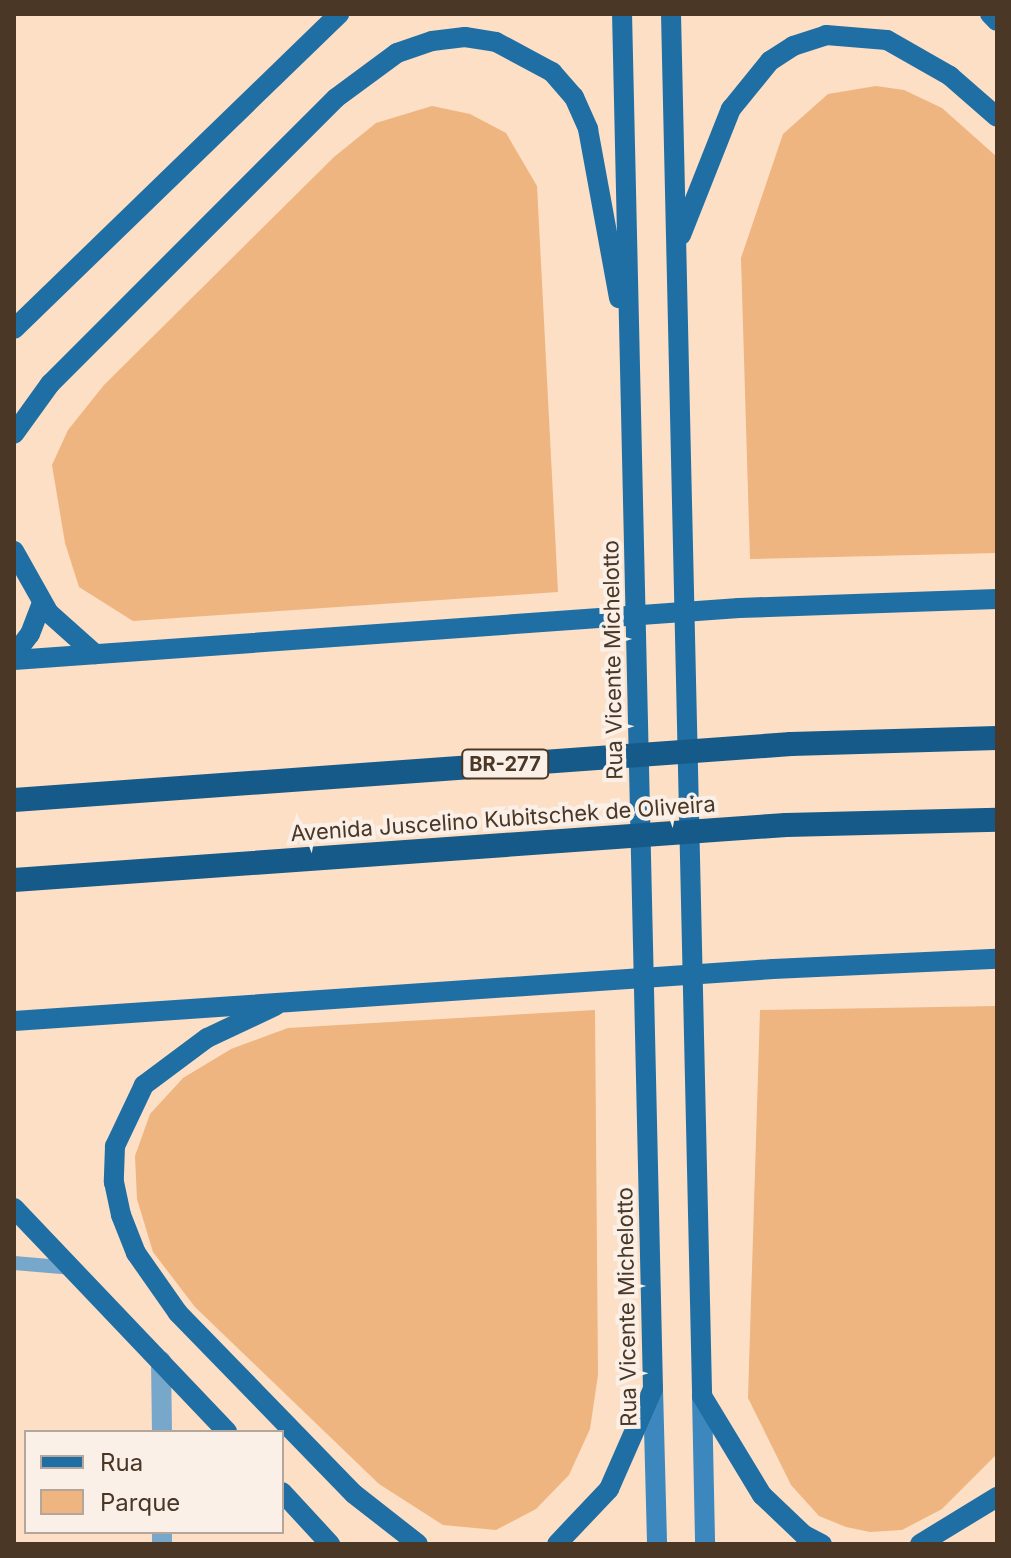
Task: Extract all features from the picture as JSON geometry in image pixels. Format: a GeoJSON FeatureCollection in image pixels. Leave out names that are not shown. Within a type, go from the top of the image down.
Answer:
{"type":"FeatureCollection","features":[{"type":"Feature","properties":{"kind":"highway","name":"BR-277"},"geometry":{"type":"LineString","coordinates":[[14,800],[791,744],[997,738]]}},
{"type":"Feature","properties":{"kind":"highway","name":"Avenida Juscelino Kubitschek de Oliveira"},"geometry":{"type":"LineString","coordinates":[[14,880],[786,825],[997,820]]}},
{"type":"Feature","properties":{"kind":"main road"},"geometry":{"type":"LineString","coordinates":[[14,329],[339,14]]}},
{"type":"Feature","properties":{"kind":"main road","name":"Rua Vicente Michelotto"},"geometry":{"type":"LineString","coordinates":[[622,14],[657,1544]]}},
{"type":"Feature","properties":{"kind":"main road"},"geometry":{"type":"LineString","coordinates":[[671,14],[705,1544]]}},
{"type":"Feature","properties":{"kind":"main road"},"geometry":{"type":"LineString","coordinates":[[990,14],[997,21]]}},
{"type":"Feature","properties":{"kind":"main road"},"geometry":{"type":"LineString","coordinates":[[676,250],[731,109],[770,61],[793,46],[826,35],[887,40],[950,76],[997,117]]}},
{"type":"Feature","properties":{"kind":"main road"},"geometry":{"type":"LineString","coordinates":[[14,434],[50,384],[336,98],[397,53],[432,41],[465,37],[496,42],[540,63],[574,97],[588,129],[630,361]]}},
{"type":"Feature","properties":{"kind":"main road"},"geometry":{"type":"LineString","coordinates":[[14,551],[42,602],[69,636],[95,654]]}},
{"type":"Feature","properties":{"kind":"main road"},"geometry":{"type":"LineString","coordinates":[[14,658],[739,608],[993,598]]}},
{"type":"Feature","properties":{"kind":"main road"},"geometry":{"type":"LineString","coordinates":[[14,658],[30,634],[42,602]]}},
{"type":"Feature","properties":{"kind":"main road"},"geometry":{"type":"LineString","coordinates":[[14,1021],[287,1000],[997,959]]}},
{"type":"Feature","properties":{"kind":"main road"},"geometry":{"type":"LineString","coordinates":[[287,1000],[207,1038],[144,1085],[115,1146],[114,1182],[121,1215],[136,1253],[178,1313],[354,1494],[418,1544]]}},
{"type":"Feature","properties":{"kind":"main road"},"geometry":{"type":"LineString","coordinates":[[14,1208],[225,1430]]}},
{"type":"Feature","properties":{"kind":"main road"},"geometry":{"type":"LineString","coordinates":[[557,1544],[609,1489],[653,1389]]}},
{"type":"Feature","properties":{"kind":"main road"},"geometry":{"type":"LineString","coordinates":[[702,1396],[762,1495],[804,1535],[822,1544]]}},
{"type":"Feature","properties":{"kind":"main road"},"geometry":{"type":"LineString","coordinates":[[284,1494],[330,1544]]}},
{"type":"Feature","properties":{"kind":"main road"},"geometry":{"type":"LineString","coordinates":[[920,1544],[997,1497]]}},
{"type":"Feature","properties":{"kind":"street"},"geometry":{"type":"LineString","coordinates":[[161,1361],[162,1430]]}},
{"type":"Feature","properties":{"kind":"lane"},"geometry":{"type":"LineString","coordinates":[[14,1263],[73,1268]]}},
{"type":"Feature","properties":{"kind":"green space"},"geometry":{"type":"Polygon","coordinates":[[[876,86],[904,90],[942,108],[997,157],[997,553],[750,559],[741,258],[783,134],[828,94],[876,86]]]}},
{"type":"Feature","properties":{"kind":"green space"},"geometry":{"type":"Polygon","coordinates":[[[432,106],[470,114],[506,133],[537,186],[558,592],[133,621],[79,587],[65,543],[52,465],[68,430],[104,385],[334,157],[376,123],[432,106]]]}},
{"type":"Feature","properties":{"kind":"green space"},"geometry":{"type":"Polygon","coordinates":[[[997,1006],[997,1454],[942,1509],[902,1530],[870,1532],[846,1527],[819,1516],[791,1485],[748,1398],[760,1010],[997,1006]]]}},
{"type":"Feature","properties":{"kind":"green space"},"geometry":{"type":"Polygon","coordinates":[[[595,1010],[598,1375],[590,1429],[569,1475],[536,1509],[496,1530],[443,1525],[379,1484],[195,1307],[153,1252],[137,1199],[135,1156],[150,1114],[183,1078],[231,1049],[288,1028],[595,1010]]]}}]}
